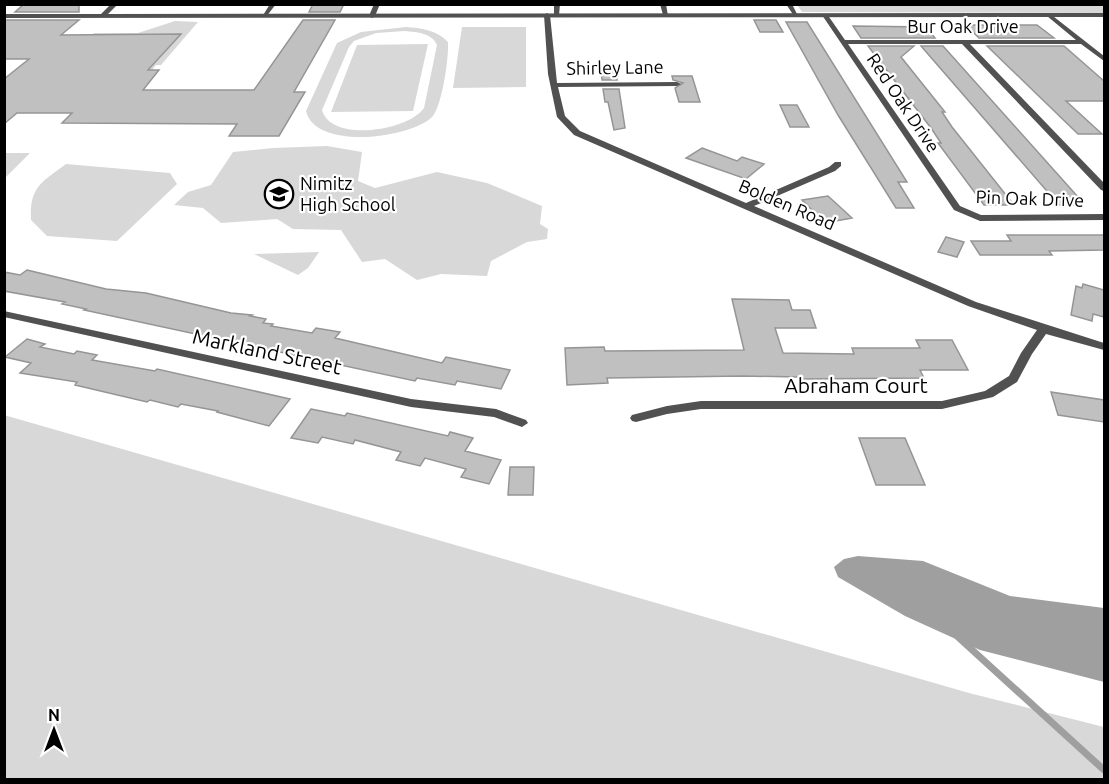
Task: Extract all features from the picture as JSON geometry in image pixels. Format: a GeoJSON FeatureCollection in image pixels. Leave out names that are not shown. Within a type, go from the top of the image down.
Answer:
{"type":"FeatureCollection","features":[{"type":"Feature","properties":{"kind":"street"},"geometry":{"type":"LineString","coordinates":[[101,17],[115,4]]}},
{"type":"Feature","properties":{"kind":"street"},"geometry":{"type":"LineString","coordinates":[[264,16],[273,4]]}},
{"type":"Feature","properties":{"kind":"street"},"geometry":{"type":"LineString","coordinates":[[372,16],[377,4]]}},
{"type":"Feature","properties":{"kind":"street","name":"Bolden Road"},"geometry":{"type":"LineString","coordinates":[[557,4],[552,14],[554,86],[561,117],[577,133],[972,304],[1104,347]]}},
{"type":"Feature","properties":{"kind":"street"},"geometry":{"type":"LineString","coordinates":[[663,4],[666,15]]}},
{"type":"Feature","properties":{"kind":"street"},"geometry":{"type":"LineString","coordinates":[[789,4],[796,15]]}},
{"type":"Feature","properties":{"kind":"street","name":"Red Oak Drive"},"geometry":{"type":"LineString","coordinates":[[825,15],[957,208]]}},
{"type":"Feature","properties":{"kind":"street"},"geometry":{"type":"LineString","coordinates":[[1049,15],[1104,59]]}},
{"type":"Feature","properties":{"kind":"street"},"geometry":{"type":"LineString","coordinates":[[4,16],[1104,15]]}},
{"type":"Feature","properties":{"kind":"street","name":"Bur Oak Drive"},"geometry":{"type":"LineString","coordinates":[[843,42],[1083,42]]}},
{"type":"Feature","properties":{"kind":"street"},"geometry":{"type":"LineString","coordinates":[[964,42],[1104,188]]}},
{"type":"Feature","properties":{"kind":"street","name":"Shirley Lane"},"geometry":{"type":"LineString","coordinates":[[554,86],[677,84]]}},
{"type":"Feature","properties":{"kind":"street"},"geometry":{"type":"LineString","coordinates":[[747,206],[832,169],[838,164]]}},
{"type":"Feature","properties":{"kind":"street","name":"Pin Oak Drive"},"geometry":{"type":"LineString","coordinates":[[957,208],[973,217],[986,218],[1104,217]]}},
{"type":"Feature","properties":{"kind":"street","name":"Markland Street"},"geometry":{"type":"LineString","coordinates":[[4,314],[411,403],[496,413],[522,423]]}},
{"type":"Feature","properties":{"kind":"street","name":"Abraham Court"},"geometry":{"type":"LineString","coordinates":[[636,418],[701,405],[942,405],[965,400],[989,394],[1013,379],[1027,353],[1044,329]]}},
{"type":"Feature","properties":{"kind":"shaded area"},"geometry":{"type":"Polygon","coordinates":[[[1104,4],[1104,13],[802,12],[797,5],[1104,4]]]}},
{"type":"Feature","properties":{"kind":"shaded area"},"geometry":{"type":"Polygon","coordinates":[[[175,21],[198,22],[161,65],[156,65],[152,70],[149,70],[181,34],[93,34],[86,39],[94,33],[138,33],[175,21]]]}},
{"type":"Feature","properties":{"kind":"shaded area"},"geometry":{"type":"Polygon","coordinates":[[[462,27],[526,27],[526,87],[453,88],[462,27]]]}},
{"type":"Feature","properties":{"kind":"shaded area"},"geometry":{"type":"Polygon","coordinates":[[[417,28],[434,32],[448,42],[441,94],[431,118],[403,131],[363,137],[326,132],[313,123],[306,111],[337,43],[361,32],[417,28]],[[405,31],[376,33],[354,41],[349,47],[322,110],[328,120],[339,127],[370,130],[403,123],[424,108],[437,45],[428,36],[405,31]]]}},
{"type":"Feature","properties":{"kind":"shaded area"},"geometry":{"type":"Polygon","coordinates":[[[428,44],[413,111],[331,112],[357,45],[428,44]]]}},
{"type":"Feature","properties":{"kind":"shaded area"},"geometry":{"type":"Polygon","coordinates":[[[327,146],[362,152],[358,181],[375,188],[437,172],[487,183],[542,206],[540,224],[548,229],[547,239],[527,242],[491,261],[487,276],[441,274],[417,280],[385,259],[362,262],[341,230],[293,229],[277,219],[221,223],[203,208],[174,205],[188,192],[211,185],[233,152],[327,146]]]}},
{"type":"Feature","properties":{"kind":"shaded area"},"geometry":{"type":"Polygon","coordinates":[[[5,153],[30,153],[5,178],[5,153]]]}},
{"type":"Feature","properties":{"kind":"shaded area"},"geometry":{"type":"Polygon","coordinates":[[[66,164],[170,173],[177,184],[117,241],[47,236],[31,220],[32,200],[39,186],[66,164]]]}},
{"type":"Feature","properties":{"kind":"shaded area"},"geometry":{"type":"Polygon","coordinates":[[[319,252],[308,268],[298,275],[254,254],[319,252]]]}},
{"type":"Feature","properties":{"kind":"shaded area"},"geometry":{"type":"Polygon","coordinates":[[[4,415],[969,693],[1104,727],[1104,779],[5,779],[4,415]]]}},
{"type":"Feature","properties":{"kind":"shaded area"},"geometry":{"type":"Polygon","coordinates":[[[858,556],[923,561],[1010,596],[1104,608],[1104,682],[980,650],[905,616],[838,577],[834,567],[844,559],[858,556]]]}},
{"type":"Feature","properties":{"kind":"building"},"geometry":{"type":"Polygon","coordinates":[[[79,4],[79,12],[15,12],[23,5],[79,4]]]}},
{"type":"Feature","properties":{"kind":"building"},"geometry":{"type":"Polygon","coordinates":[[[313,4],[344,4],[340,12],[309,12],[313,4]]]}},
{"type":"Feature","properties":{"kind":"building"},"geometry":{"type":"Polygon","coordinates":[[[4,20],[79,20],[61,35],[181,34],[148,70],[159,70],[143,90],[254,90],[303,20],[335,20],[294,92],[305,92],[279,136],[229,136],[237,124],[62,123],[72,113],[17,113],[4,124],[4,79],[29,59],[4,59],[4,20]]]}},
{"type":"Feature","properties":{"kind":"building"},"geometry":{"type":"Polygon","coordinates":[[[754,20],[776,20],[783,32],[760,32],[754,20]]]}},
{"type":"Feature","properties":{"kind":"building"},"geometry":{"type":"Polygon","coordinates":[[[786,22],[807,22],[907,182],[898,182],[914,208],[896,208],[838,115],[786,22]]]}},
{"type":"Feature","properties":{"kind":"building"},"geometry":{"type":"Polygon","coordinates":[[[966,25],[1037,25],[1054,38],[979,38],[966,25]]]}},
{"type":"Feature","properties":{"kind":"building"},"geometry":{"type":"Polygon","coordinates":[[[853,26],[926,27],[935,38],[861,38],[853,26]]]}},
{"type":"Feature","properties":{"kind":"building"},"geometry":{"type":"Polygon","coordinates":[[[868,46],[914,46],[901,57],[945,112],[942,112],[952,127],[1014,205],[984,205],[938,143],[941,143],[931,128],[868,46]]]}},
{"type":"Feature","properties":{"kind":"building"},"geometry":{"type":"Polygon","coordinates":[[[921,46],[943,46],[1078,197],[1070,197],[1076,205],[1059,205],[921,46]]]}},
{"type":"Feature","properties":{"kind":"building"},"geometry":{"type":"Polygon","coordinates":[[[987,46],[1064,46],[1104,81],[1104,101],[1066,101],[1102,134],[1078,134],[987,46]]]}},
{"type":"Feature","properties":{"kind":"building"},"geometry":{"type":"Polygon","coordinates":[[[601,68],[615,68],[617,80],[602,80],[601,68]]]}},
{"type":"Feature","properties":{"kind":"building"},"geometry":{"type":"Polygon","coordinates":[[[672,76],[692,76],[700,102],[679,102],[675,88],[683,83],[673,80],[672,76]]]}},
{"type":"Feature","properties":{"kind":"building"},"geometry":{"type":"Polygon","coordinates":[[[603,89],[619,89],[625,128],[614,130],[603,89]]]}},
{"type":"Feature","properties":{"kind":"building"},"geometry":{"type":"Polygon","coordinates":[[[780,105],[797,105],[809,127],[790,127],[780,105]]]}},
{"type":"Feature","properties":{"kind":"building"},"geometry":{"type":"Polygon","coordinates":[[[702,148],[737,161],[742,157],[764,164],[746,179],[686,158],[702,148]]]}},
{"type":"Feature","properties":{"kind":"building"},"geometry":{"type":"Polygon","coordinates":[[[828,196],[852,218],[825,223],[802,200],[828,196]]]}},
{"type":"Feature","properties":{"kind":"building"},"geometry":{"type":"Polygon","coordinates":[[[1007,235],[1104,235],[1104,250],[1049,251],[1052,255],[980,255],[971,241],[1011,241],[1007,235]]]}},
{"type":"Feature","properties":{"kind":"building"},"geometry":{"type":"Polygon","coordinates":[[[946,237],[964,242],[957,257],[938,252],[946,237]]]}},
{"type":"Feature","properties":{"kind":"building"},"geometry":{"type":"Polygon","coordinates":[[[27,270],[106,289],[146,293],[231,313],[252,315],[250,316],[266,319],[263,323],[273,324],[271,326],[312,333],[316,328],[340,332],[335,338],[442,363],[446,357],[510,370],[501,389],[457,381],[455,385],[417,378],[415,381],[84,310],[86,309],[62,304],[65,302],[4,291],[4,272],[20,275],[27,270]]]}},
{"type":"Feature","properties":{"kind":"building"},"geometry":{"type":"Polygon","coordinates":[[[1083,284],[1104,290],[1104,317],[1093,314],[1092,321],[1071,315],[1076,286],[1082,288],[1083,284]]]}},
{"type":"Feature","properties":{"kind":"building"},"geometry":{"type":"Polygon","coordinates":[[[732,299],[789,300],[792,310],[810,310],[816,328],[775,328],[783,353],[854,354],[852,348],[920,348],[916,340],[952,340],[968,370],[920,370],[924,378],[799,379],[798,377],[743,376],[607,378],[608,383],[567,385],[565,348],[604,347],[605,351],[744,350],[732,299]]]}},
{"type":"Feature","properties":{"kind":"building"},"geometry":{"type":"Polygon","coordinates":[[[27,339],[45,344],[40,347],[74,354],[77,351],[97,355],[92,360],[155,371],[157,369],[290,399],[269,426],[218,411],[181,404],[178,407],[150,400],[147,402],[75,385],[77,382],[20,373],[31,363],[5,357],[27,339]]]}},
{"type":"Feature","properties":{"kind":"building"},"geometry":{"type":"Polygon","coordinates":[[[1051,392],[1104,400],[1104,422],[1058,415],[1051,392]]]}},
{"type":"Feature","properties":{"kind":"building"},"geometry":{"type":"Polygon","coordinates":[[[311,409],[345,416],[347,413],[448,436],[450,432],[473,438],[465,451],[501,460],[489,484],[461,477],[466,469],[425,458],[420,466],[396,460],[401,452],[355,440],[353,444],[322,437],[318,443],[291,438],[311,409]]]}},
{"type":"Feature","properties":{"kind":"building"},"geometry":{"type":"Polygon","coordinates":[[[859,438],[905,438],[925,485],[876,485],[859,438]]]}},
{"type":"Feature","properties":{"kind":"building"},"geometry":{"type":"Polygon","coordinates":[[[510,467],[534,467],[533,495],[508,495],[510,467]]]}},
{"type":"Feature","properties":{"kind":"waterway"},"geometry":{"type":"LineString","coordinates":[[958,637],[1104,770]]}},
{"type":"Feature","properties":{"kind":"place","name":"Nimitz High School"},"geometry":{"type":"Point","coordinates":[279,194]}}]}
